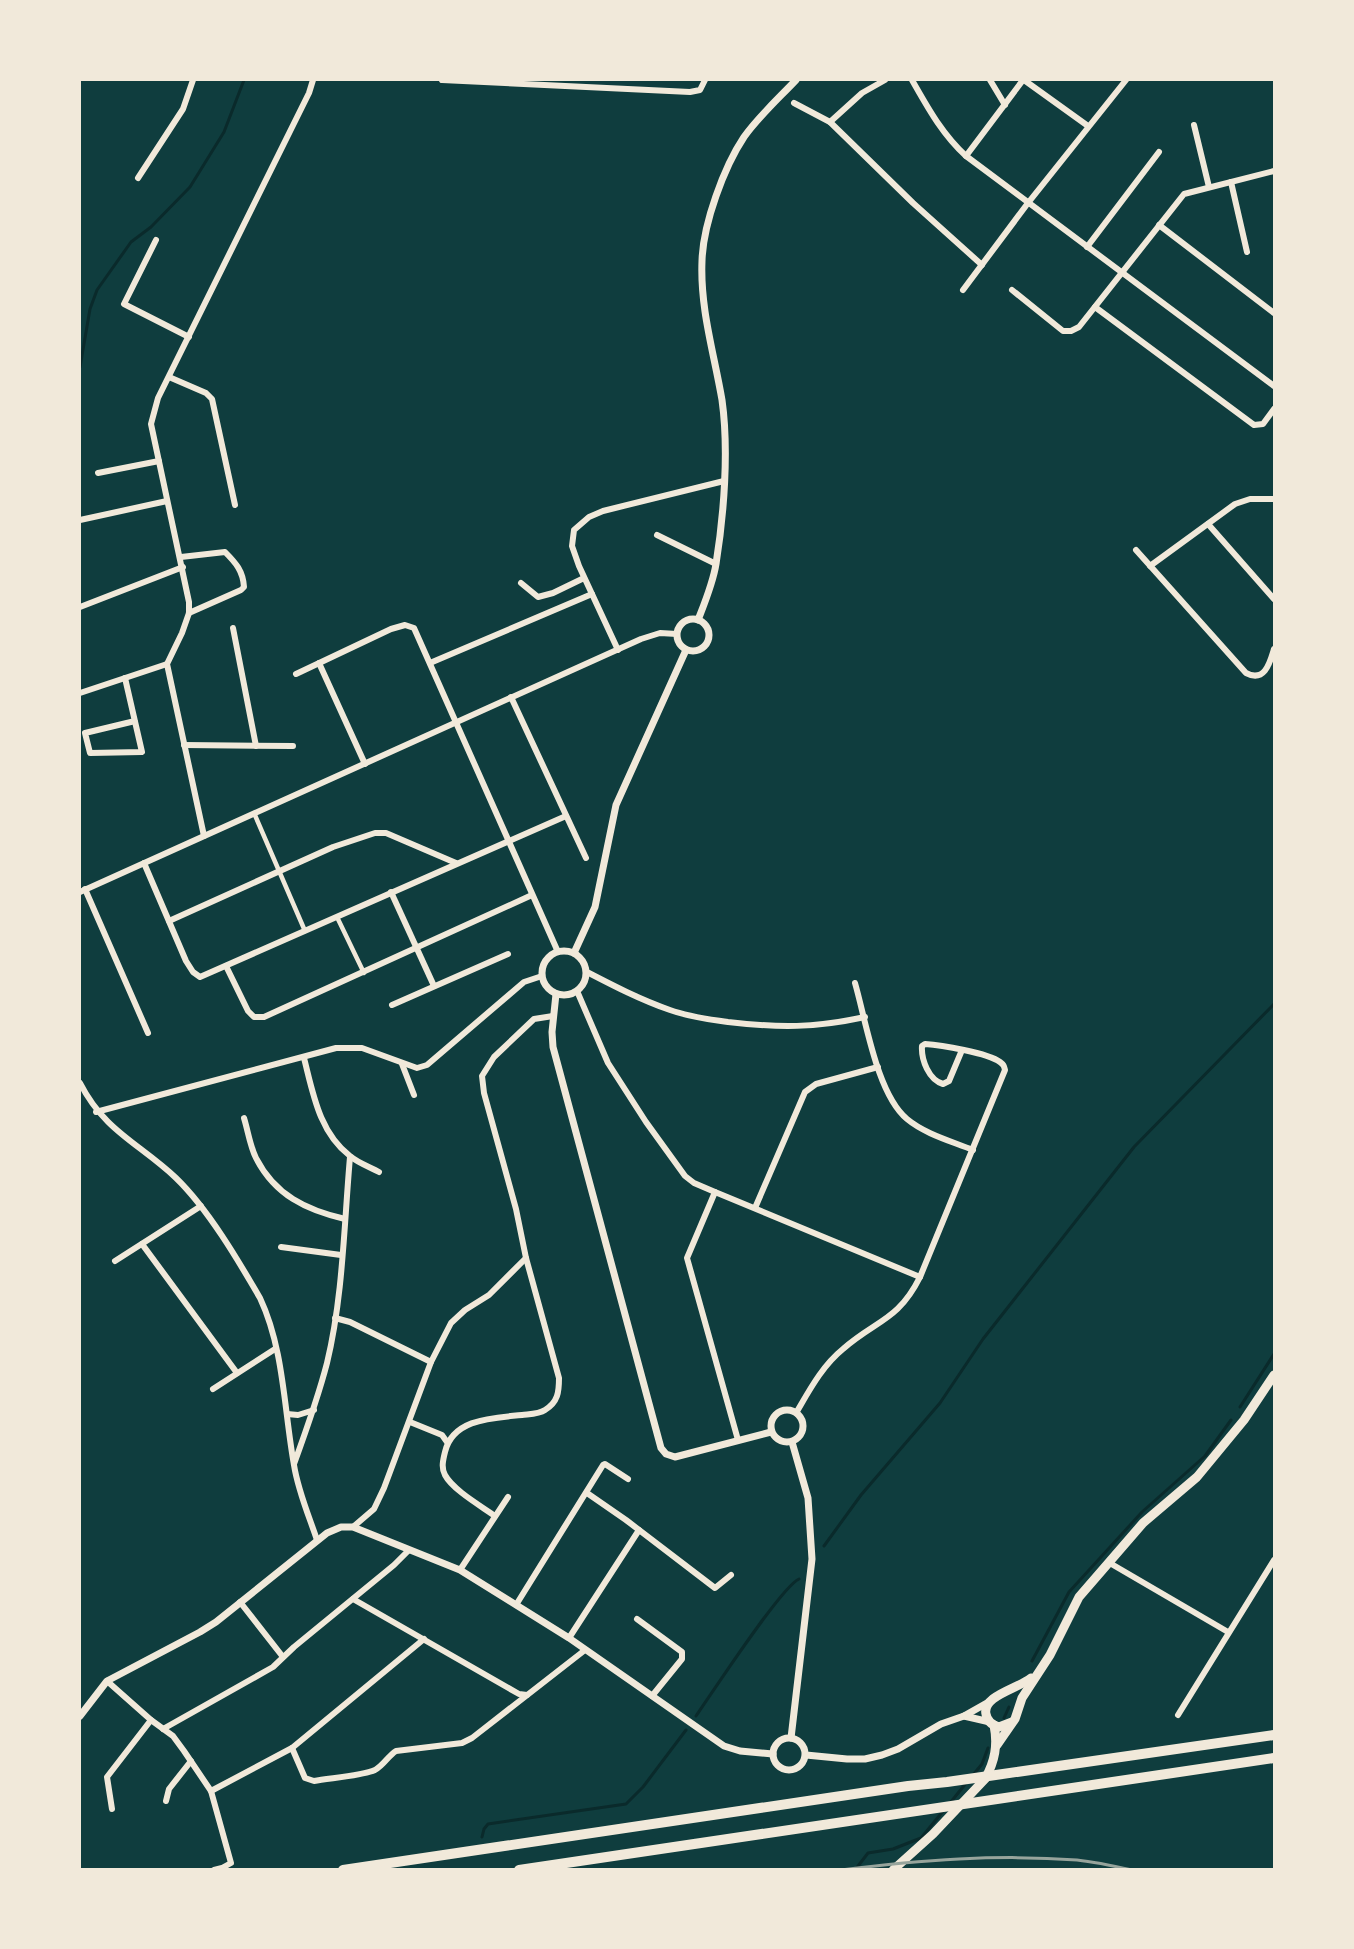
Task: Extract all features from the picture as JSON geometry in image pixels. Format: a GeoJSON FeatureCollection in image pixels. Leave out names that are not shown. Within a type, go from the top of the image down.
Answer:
{"type":"FeatureCollection","features":[{"type":"Feature","properties":{"kind":"highway"},"geometry":{"type":"LineString","coordinates":[[344,1869],[1275,1734]]}},
{"type":"Feature","properties":{"kind":"highway"},"geometry":{"type":"LineString","coordinates":[[519,1869],[1275,1758]]}},
{"type":"Feature","properties":{"kind":"main road"},"geometry":{"type":"LineString","coordinates":[[899,1868],[985,1779],[991,1769],[997,1745],[1012,1722],[1027,1689],[1079,1597],[1143,1522],[1197,1477],[1244,1420],[1275,1375]]}},
{"type":"Feature","properties":{"kind":"main road"},"geometry":{"type":"LineString","coordinates":[[997,1745],[992,1724],[985,1713],[987,1703],[991,1698],[1019,1687],[1038,1673]]}},
{"type":"Feature","properties":{"kind":"main road"},"geometry":{"type":"LineString","coordinates":[[1002,1695],[1015,1702],[1017,1711]]}},
{"type":"Feature","properties":{"kind":"main road"},"geometry":{"type":"LineString","coordinates":[[992,1724],[1004,1727],[1012,1722]]}},
{"type":"Feature","properties":{"kind":"street"},"geometry":{"type":"LineString","coordinates":[[138,178],[183,109],[193,80]]}},
{"type":"Feature","properties":{"kind":"street"},"geometry":{"type":"LineString","coordinates":[[204,836],[167,664],[182,633],[189,613],[189,602],[151,424],[158,398],[309,93],[313,80]]}},
{"type":"Feature","properties":{"kind":"street"},"geometry":{"type":"LineString","coordinates":[[442,80],[690,92],[700,90],[705,80]]}},
{"type":"Feature","properties":{"kind":"street"},"geometry":{"type":"LineString","coordinates":[[698,620],[716,564],[724,481],[722,402],[705,323],[702,260],[712,208],[730,163],[744,137],[796,80]]}},
{"type":"Feature","properties":{"kind":"street"},"geometry":{"type":"LineString","coordinates":[[830,122],[862,93],[885,80]]}},
{"type":"Feature","properties":{"kind":"street"},"geometry":{"type":"LineString","coordinates":[[912,80],[937,122],[966,156],[1275,386]]}},
{"type":"Feature","properties":{"kind":"street"},"geometry":{"type":"LineString","coordinates":[[990,80],[1005,105]]}},
{"type":"Feature","properties":{"kind":"street"},"geometry":{"type":"LineString","coordinates":[[966,156],[1024,80],[1089,126]]}},
{"type":"Feature","properties":{"kind":"street"},"geometry":{"type":"LineString","coordinates":[[963,290],[1028,202],[1126,80]]}},
{"type":"Feature","properties":{"kind":"street"},"geometry":{"type":"LineString","coordinates":[[794,103],[830,122],[913,203],[982,265]]}},
{"type":"Feature","properties":{"kind":"street"},"geometry":{"type":"LineString","coordinates":[[1194,125],[1209,187]]}},
{"type":"Feature","properties":{"kind":"street"},"geometry":{"type":"LineString","coordinates":[[1087,247],[1158,152]]}},
{"type":"Feature","properties":{"kind":"street"},"geometry":{"type":"LineString","coordinates":[[1012,290],[1065,331],[1075,330],[1184,194],[1275,171]]}},
{"type":"Feature","properties":{"kind":"street"},"geometry":{"type":"LineString","coordinates":[[1231,182],[1247,252]]}},
{"type":"Feature","properties":{"kind":"street"},"geometry":{"type":"LineString","coordinates":[[1159,225],[1275,313]]}},
{"type":"Feature","properties":{"kind":"street"},"geometry":{"type":"LineString","coordinates":[[156,240],[124,304],[189,337]]}},
{"type":"Feature","properties":{"kind":"street"},"geometry":{"type":"LineString","coordinates":[[1095,307],[1254,425],[1263,424],[1275,409]]}},
{"type":"Feature","properties":{"kind":"street"},"geometry":{"type":"LineString","coordinates":[[169,377],[206,393],[212,399],[236,505]]}},
{"type":"Feature","properties":{"kind":"street"},"geometry":{"type":"LineString","coordinates":[[98,473],[159,461]]}},
{"type":"Feature","properties":{"kind":"street"},"geometry":{"type":"LineString","coordinates":[[618,650],[579,566],[572,546],[574,530],[589,517],[603,511],[724,481]]}},
{"type":"Feature","properties":{"kind":"street"},"geometry":{"type":"LineString","coordinates":[[1150,566],[1242,501],[1257,498],[1275,499]]}},
{"type":"Feature","properties":{"kind":"street"},"geometry":{"type":"LineString","coordinates":[[80,520],[167,501]]}},
{"type":"Feature","properties":{"kind":"street"},"geometry":{"type":"LineString","coordinates":[[1208,524],[1275,599]]}},
{"type":"Feature","properties":{"kind":"street"},"geometry":{"type":"LineString","coordinates":[[657,535],[716,564]]}},
{"type":"Feature","properties":{"kind":"street"},"geometry":{"type":"LineString","coordinates":[[1136,550],[1246,673],[1258,675],[1266,671],[1275,649]]}},
{"type":"Feature","properties":{"kind":"street"},"geometry":{"type":"LineString","coordinates":[[181,557],[225,552],[240,568],[243,579],[241,590],[189,613]]}},
{"type":"Feature","properties":{"kind":"street"},"geometry":{"type":"LineString","coordinates":[[80,607],[183,567]]}},
{"type":"Feature","properties":{"kind":"street"},"geometry":{"type":"LineString","coordinates":[[521,583],[538,597],[553,593],[584,578]]}},
{"type":"Feature","properties":{"kind":"street"},"geometry":{"type":"LineString","coordinates":[[430,663],[592,594]]}},
{"type":"Feature","properties":{"kind":"street"},"geometry":{"type":"LineString","coordinates":[[686,620],[698,620],[708,632],[706,643],[697,650],[686,650],[679,643],[678,628],[686,620]]}},
{"type":"Feature","properties":{"kind":"street"},"geometry":{"type":"LineString","coordinates":[[296,674],[391,629],[405,625],[414,628],[558,952]]}},
{"type":"Feature","properties":{"kind":"street"},"geometry":{"type":"LineString","coordinates":[[233,628],[256,746]]}},
{"type":"Feature","properties":{"kind":"street"},"geometry":{"type":"LineString","coordinates":[[148,1033],[82,891],[618,650],[660,633],[677,634]]}},
{"type":"Feature","properties":{"kind":"street"},"geometry":{"type":"LineString","coordinates":[[574,953],[595,908],[616,805],[686,650]]}},
{"type":"Feature","properties":{"kind":"street"},"geometry":{"type":"LineString","coordinates":[[320,663],[365,764]]}},
{"type":"Feature","properties":{"kind":"street"},"geometry":{"type":"LineString","coordinates":[[80,693],[167,664]]}},
{"type":"Feature","properties":{"kind":"street"},"geometry":{"type":"LineString","coordinates":[[125,678],[135,721],[142,752],[90,753],[85,733],[135,721]]}},
{"type":"Feature","properties":{"kind":"street"},"geometry":{"type":"LineString","coordinates":[[511,698],[586,858]]}},
{"type":"Feature","properties":{"kind":"street"},"geometry":{"type":"LineString","coordinates":[[184,745],[293,746]]}},
{"type":"Feature","properties":{"kind":"street"},"geometry":{"type":"LineString","coordinates":[[254,813],[305,931]]}},
{"type":"Feature","properties":{"kind":"street"},"geometry":{"type":"LineString","coordinates":[[144,862],[186,961],[196,976],[200,977],[567,816]]}},
{"type":"Feature","properties":{"kind":"street"},"geometry":{"type":"LineString","coordinates":[[169,921],[333,847],[375,833],[386,833],[456,863]]}},
{"type":"Feature","properties":{"kind":"street"},"geometry":{"type":"LineString","coordinates":[[392,892],[434,986]]}},
{"type":"Feature","properties":{"kind":"street"},"geometry":{"type":"LineString","coordinates":[[226,966],[248,1011],[254,1017],[264,1017],[532,895]]}},
{"type":"Feature","properties":{"kind":"street"},"geometry":{"type":"LineString","coordinates":[[337,916],[364,973]]}},
{"type":"Feature","properties":{"kind":"street"},"geometry":{"type":"LineString","coordinates":[[558,952],[574,953],[584,963],[587,972],[584,983],[577,991],[567,995],[556,994],[547,987],[542,976],[545,961],[558,952]]}},
{"type":"Feature","properties":{"kind":"street"},"geometry":{"type":"LineString","coordinates":[[392,1005],[508,954]]}},
{"type":"Feature","properties":{"kind":"street"},"geometry":{"type":"LineString","coordinates":[[587,972],[647,1001],[676,1012],[705,1019],[794,1028],[865,1017]]}},
{"type":"Feature","properties":{"kind":"street"},"geometry":{"type":"LineString","coordinates":[[96,1112],[336,1048],[362,1048],[417,1068],[427,1065],[512,991],[524,982],[542,976]]}},
{"type":"Feature","properties":{"kind":"street"},"geometry":{"type":"LineString","coordinates":[[855,983],[878,1068],[889,1098],[907,1119],[924,1130],[973,1150]]}},
{"type":"Feature","properties":{"kind":"street"},"geometry":{"type":"LineString","coordinates":[[577,991],[613,1073],[689,1180],[920,1277]]}},
{"type":"Feature","properties":{"kind":"street"},"geometry":{"type":"LineString","coordinates":[[556,994],[553,1047],[662,1448],[666,1454],[675,1457],[771,1432]]}},
{"type":"Feature","properties":{"kind":"street"},"geometry":{"type":"LineString","coordinates":[[495,1516],[453,1485],[445,1474],[443,1463],[447,1442],[458,1431],[478,1420],[542,1412],[553,1405],[559,1395],[559,1378],[484,1094],[482,1076],[494,1057],[534,1019],[553,1016]]}},
{"type":"Feature","properties":{"kind":"street"},"geometry":{"type":"LineString","coordinates":[[796,1413],[821,1372],[832,1359],[844,1347],[899,1310],[920,1277],[1004,1073],[1004,1066],[997,1060],[962,1050],[929,1044],[922,1047],[922,1059],[935,1081],[943,1084],[949,1081],[962,1050]]}},
{"type":"Feature","properties":{"kind":"street"},"geometry":{"type":"LineString","coordinates":[[304,1058],[316,1105],[326,1129],[350,1157],[379,1172]]}},
{"type":"Feature","properties":{"kind":"street"},"geometry":{"type":"LineString","coordinates":[[402,1064],[414,1095]]}},
{"type":"Feature","properties":{"kind":"street"},"geometry":{"type":"LineString","coordinates":[[754,1208],[805,1092],[816,1084],[878,1068]]}},
{"type":"Feature","properties":{"kind":"street"},"geometry":{"type":"LineString","coordinates":[[80,1083],[96,1112],[172,1175],[201,1206],[260,1298],[267,1313],[276,1349],[294,1465],[317,1540]]}},
{"type":"Feature","properties":{"kind":"street"},"geometry":{"type":"LineString","coordinates":[[243,1118],[256,1157],[267,1175],[283,1192],[301,1206],[321,1214],[345,1219]]}},
{"type":"Feature","properties":{"kind":"street"},"geometry":{"type":"LineString","coordinates":[[294,1465],[314,1410],[327,1362],[335,1318],[350,1157]]}},
{"type":"Feature","properties":{"kind":"street"},"geometry":{"type":"LineString","coordinates":[[715,1192],[687,1258],[738,1440]]}},
{"type":"Feature","properties":{"kind":"street"},"geometry":{"type":"LineString","coordinates":[[115,1261],[201,1206]]}},
{"type":"Feature","properties":{"kind":"street"},"geometry":{"type":"LineString","coordinates":[[142,1244],[237,1373]]}},
{"type":"Feature","properties":{"kind":"street"},"geometry":{"type":"LineString","coordinates":[[282,1247],[341,1255]]}},
{"type":"Feature","properties":{"kind":"street"},"geometry":{"type":"LineString","coordinates":[[353,1527],[374,1509],[410,1422],[431,1362],[452,1323],[465,1310],[489,1296],[526,1258]]}},
{"type":"Feature","properties":{"kind":"street"},"geometry":{"type":"LineString","coordinates":[[335,1318],[350,1322],[431,1362]]}},
{"type":"Feature","properties":{"kind":"street"},"geometry":{"type":"LineString","coordinates":[[213,1389],[276,1349]]}},
{"type":"Feature","properties":{"kind":"street"},"geometry":{"type":"LineString","coordinates":[[287,1413],[298,1415],[314,1410]]}},
{"type":"Feature","properties":{"kind":"street"},"geometry":{"type":"LineString","coordinates":[[783,1410],[796,1413],[802,1422],[802,1431],[792,1442],[777,1440],[771,1432],[771,1423],[775,1415],[783,1410]]}},
{"type":"Feature","properties":{"kind":"street"},"geometry":{"type":"LineString","coordinates":[[410,1422],[442,1435],[447,1442]]}},
{"type":"Feature","properties":{"kind":"street"},"geometry":{"type":"LineString","coordinates":[[791,1738],[812,1558],[808,1498],[792,1442]]}},
{"type":"Feature","properties":{"kind":"street"},"geometry":{"type":"LineString","coordinates":[[516,1605],[603,1465],[605,1464],[628,1479]]}},
{"type":"Feature","properties":{"kind":"street"},"geometry":{"type":"LineString","coordinates":[[586,1493],[715,1588],[731,1575]]}},
{"type":"Feature","properties":{"kind":"street"},"geometry":{"type":"LineString","coordinates":[[460,1570],[508,1497]]}},
{"type":"Feature","properties":{"kind":"street"},"geometry":{"type":"LineString","coordinates":[[80,1716],[107,1682],[200,1632],[327,1533],[341,1527],[353,1527],[460,1570],[569,1638],[724,1746],[740,1751],[773,1754]]}},
{"type":"Feature","properties":{"kind":"street"},"geometry":{"type":"LineString","coordinates":[[569,1638],[639,1530]]}},
{"type":"Feature","properties":{"kind":"street"},"geometry":{"type":"LineString","coordinates":[[163,1729],[265,1673],[409,1550]]}},
{"type":"Feature","properties":{"kind":"street"},"geometry":{"type":"LineString","coordinates":[[1178,1714],[1275,1560]]}},
{"type":"Feature","properties":{"kind":"street"},"geometry":{"type":"LineString","coordinates":[[1108,1562],[1228,1632]]}},
{"type":"Feature","properties":{"kind":"street"},"geometry":{"type":"LineString","coordinates":[[353,1599],[519,1694],[527,1695]]}},
{"type":"Feature","properties":{"kind":"street"},"geometry":{"type":"LineString","coordinates":[[240,1602],[283,1657]]}},
{"type":"Feature","properties":{"kind":"street"},"geometry":{"type":"LineString","coordinates":[[637,1619],[682,1653],[682,1659],[652,1696]]}},
{"type":"Feature","properties":{"kind":"street"},"geometry":{"type":"LineString","coordinates":[[211,1791],[292,1748],[424,1640]]}},
{"type":"Feature","properties":{"kind":"street"},"geometry":{"type":"LineString","coordinates":[[292,1748],[305,1778],[314,1781],[374,1770],[383,1765],[389,1755],[396,1751],[462,1743],[472,1738],[585,1650]]}},
{"type":"Feature","properties":{"kind":"street"},"geometry":{"type":"LineString","coordinates":[[107,1682],[173,1736],[211,1791],[231,1863],[214,1869]]}},
{"type":"Feature","properties":{"kind":"street"},"geometry":{"type":"LineString","coordinates":[[505,1685],[513,1696],[514,1701],[510,1708]]}},
{"type":"Feature","properties":{"kind":"street"},"geometry":{"type":"LineString","coordinates":[[806,1755],[865,1759],[882,1755],[987,1703]]}},
{"type":"Feature","properties":{"kind":"street"},"geometry":{"type":"LineString","coordinates":[[964,1716],[992,1724]]}},
{"type":"Feature","properties":{"kind":"street"},"geometry":{"type":"LineString","coordinates":[[112,1809],[107,1777],[152,1720]]}},
{"type":"Feature","properties":{"kind":"street"},"geometry":{"type":"LineString","coordinates":[[785,1738],[791,1738],[796,1739],[803,1746],[806,1755],[801,1766],[791,1770],[780,1768],[773,1754],[776,1744],[785,1738]]}},
{"type":"Feature","properties":{"kind":"street"},"geometry":{"type":"LineString","coordinates":[[166,1802],[169,1789],[190,1761]]}},
{"type":"Feature","properties":{"kind":"waterway"},"geometry":{"type":"LineString","coordinates":[[80,367],[90,309],[97,290],[131,242],[151,227],[190,187],[224,132],[244,80]]}},
{"type":"Feature","properties":{"kind":"waterway"},"geometry":{"type":"LineString","coordinates":[[824,1546],[861,1495],[940,1403],[983,1339],[1134,1147],[1274,1004]]}},
{"type":"Feature","properties":{"kind":"waterway"},"geometry":{"type":"LineString","coordinates":[[1240,1407],[1274,1354]]}},
{"type":"Feature","properties":{"kind":"waterway"},"geometry":{"type":"LineString","coordinates":[[1032,1661],[1069,1592],[1142,1512],[1205,1456],[1231,1420]]}},
{"type":"Feature","properties":{"kind":"waterway"},"geometry":{"type":"LineString","coordinates":[[696,1716],[763,1620],[790,1586],[799,1579]]}},
{"type":"Feature","properties":{"kind":"waterway"},"geometry":{"type":"LineString","coordinates":[[1004,1718],[1009,1707]]}},
{"type":"Feature","properties":{"kind":"waterway"},"geometry":{"type":"LineString","coordinates":[[482,1837],[488,1824],[626,1804],[643,1787],[686,1730]]}},
{"type":"Feature","properties":{"kind":"waterway"},"geometry":{"type":"LineString","coordinates":[[973,1775],[982,1764],[988,1748]]}},
{"type":"Feature","properties":{"kind":"waterway"},"geometry":{"type":"LineString","coordinates":[[950,1803],[967,1782]]}},
{"type":"Feature","properties":{"kind":"waterway"},"geometry":{"type":"LineString","coordinates":[[855,1870],[868,1853],[893,1849],[921,1838],[944,1810]]}},
{"type":"Feature","properties":{"kind":"railway"},"geometry":{"type":"LineString","coordinates":[[841,1870],[900,1863],[988,1858],[1077,1860],[1132,1870]]}}]}
